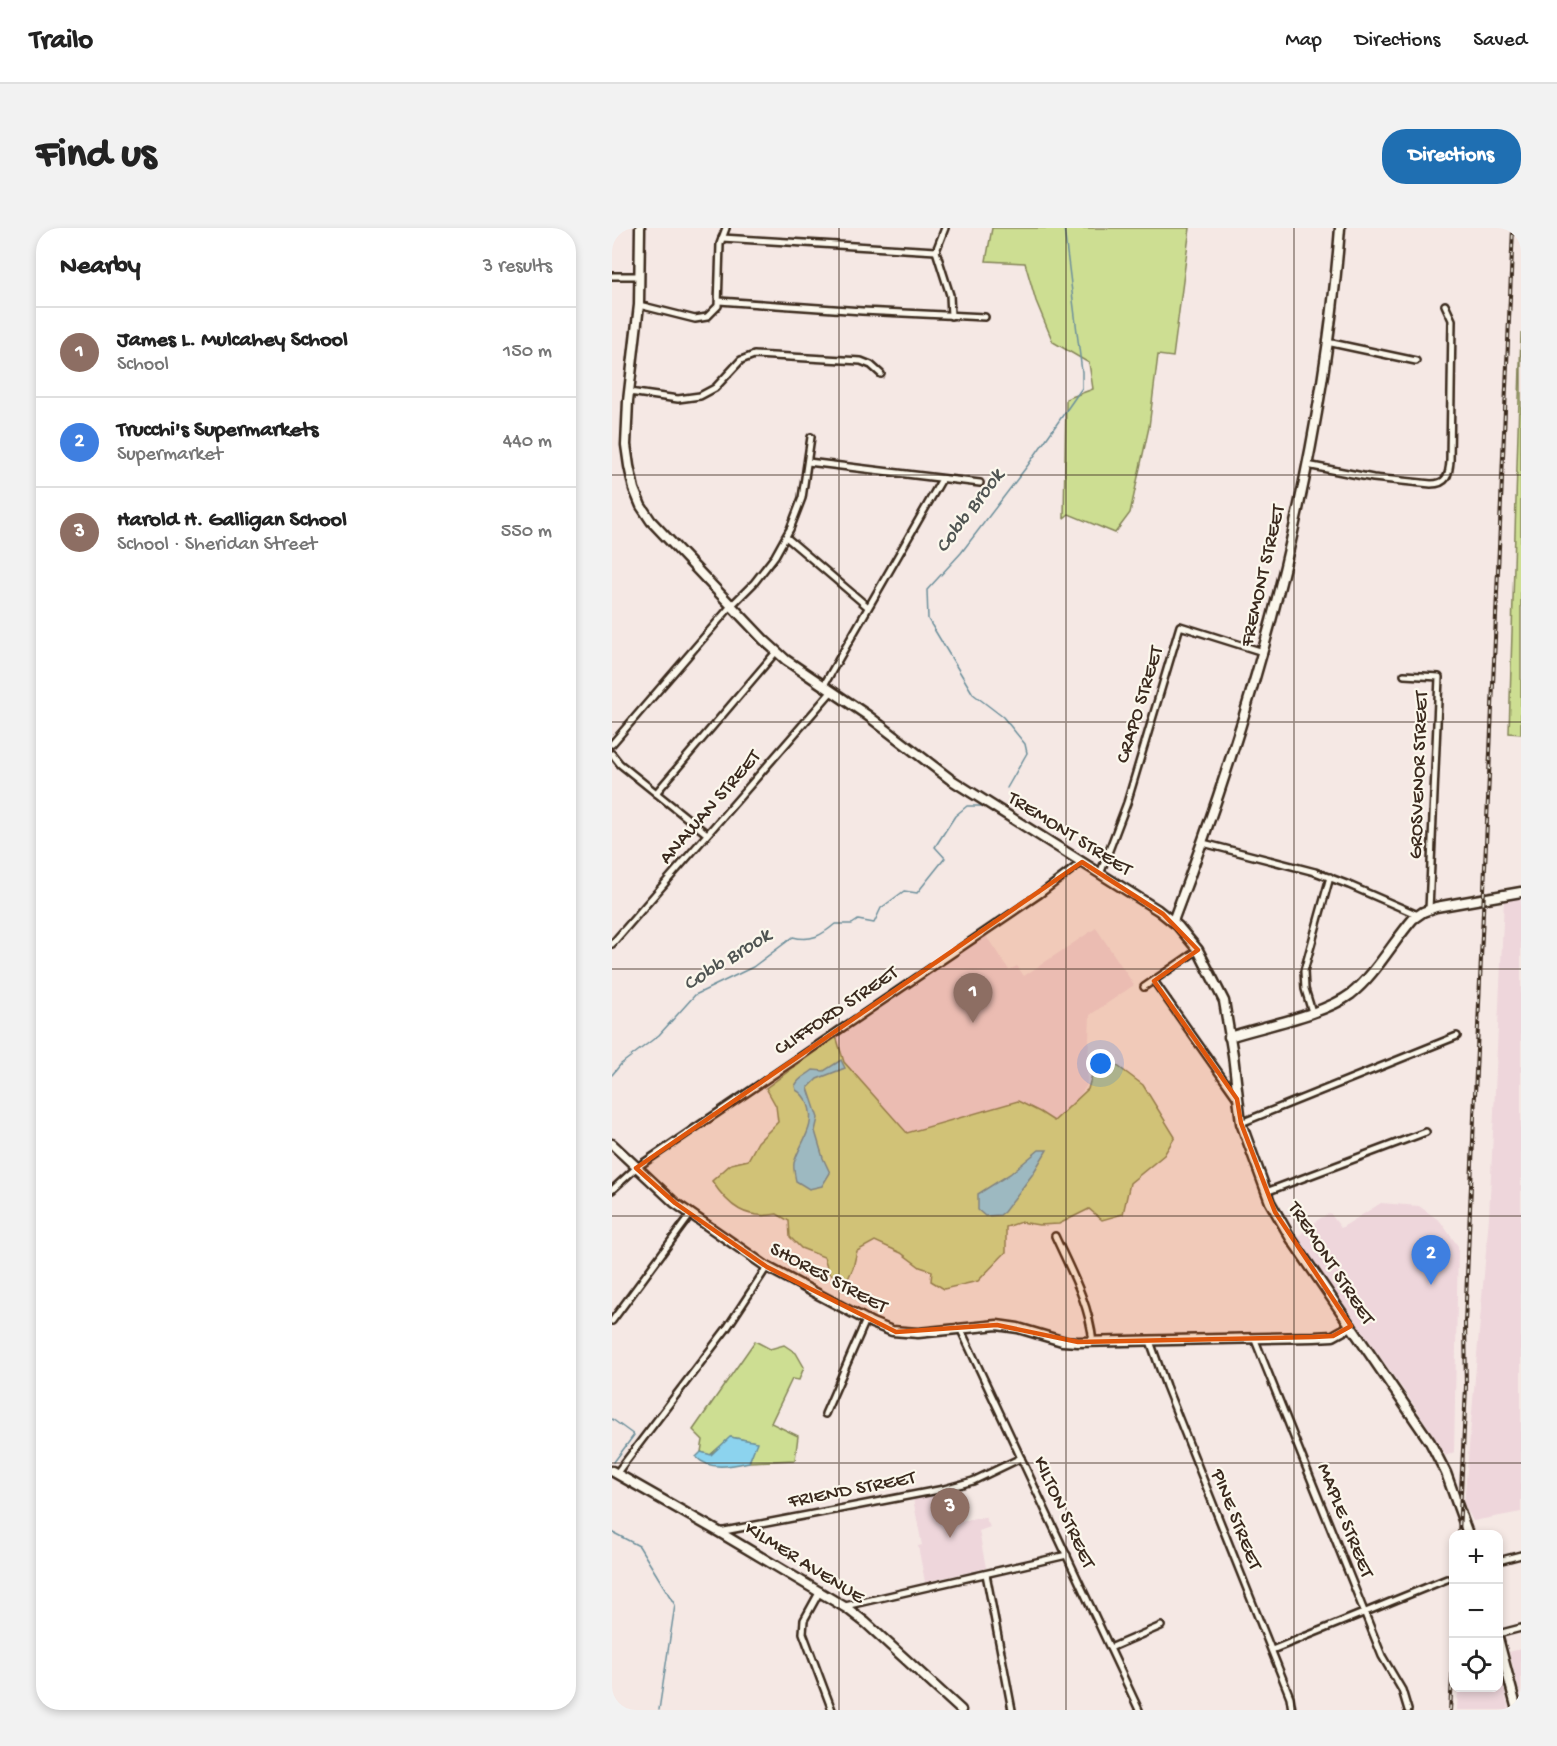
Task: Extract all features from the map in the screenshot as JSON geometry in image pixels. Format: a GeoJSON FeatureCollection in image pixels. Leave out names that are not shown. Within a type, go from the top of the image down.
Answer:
{"type":"FeatureCollection","features":[{"type":"Feature","properties":{"kind":"street","name":"TREMONT STREET"},"geometry":{"type":"LineString","coordinates":[[640,228],[639,305],[629,392],[627,452],[632,481],[641,506],[659,531],[776,652],[943,774],[1173,921],[1198,950],[1224,1001],[1241,1124],[1275,1212],[1436,1451],[1467,1530]]}},
{"type":"Feature","properties":{"kind":"street"},"geometry":{"type":"LineString","coordinates":[[639,305],[699,319],[712,314],[719,301],[722,238],[726,228]]}},
{"type":"Feature","properties":{"kind":"street"},"geometry":{"type":"LineString","coordinates":[[945,228],[936,251],[950,295],[951,316]]}},
{"type":"Feature","properties":{"kind":"street","name":"FREMONT STREET"},"geometry":{"type":"LineString","coordinates":[[1173,921],[1203,843],[1263,652],[1321,397],[1337,271],[1340,228]]}},
{"type":"Feature","properties":{"kind":"street"},"geometry":{"type":"LineString","coordinates":[[722,238],[936,251]]}},
{"type":"Feature","properties":{"kind":"street"},"geometry":{"type":"LineString","coordinates":[[612,276],[640,276]]}},
{"type":"Feature","properties":{"kind":"street"},"geometry":{"type":"LineString","coordinates":[[719,301],[985,317]]}},
{"type":"Feature","properties":{"kind":"street"},"geometry":{"type":"LineString","coordinates":[[1307,465],[1373,478],[1431,484],[1444,481],[1449,471],[1450,461],[1452,372],[1452,320],[1445,305]]}},
{"type":"Feature","properties":{"kind":"street"},"geometry":{"type":"LineString","coordinates":[[1327,342],[1416,361]]}},
{"type":"Feature","properties":{"kind":"street"},"geometry":{"type":"LineString","coordinates":[[629,392],[678,399],[695,398],[715,388],[741,360],[758,354],[861,361],[871,365],[881,374]]}},
{"type":"Feature","properties":{"kind":"street"},"geometry":{"type":"LineString","coordinates":[[612,744],[764,571],[786,537],[802,498],[811,437]]}},
{"type":"Feature","properties":{"kind":"street"},"geometry":{"type":"LineString","coordinates":[[808,462],[980,483]]}},
{"type":"Feature","properties":{"kind":"street"},"geometry":{"type":"LineString","coordinates":[[824,685],[942,479]]}},
{"type":"Feature","properties":{"kind":"street"},"geometry":{"type":"LineString","coordinates":[[786,537],[868,607]]}},
{"type":"Feature","properties":{"kind":"street","name":"CRAPO STREET"},"geometry":{"type":"LineString","coordinates":[[1100,874],[1127,803],[1180,626],[1263,652]]}},
{"type":"Feature","properties":{"kind":"street"},"geometry":{"type":"LineString","coordinates":[[656,793],[776,652]]}},
{"type":"Feature","properties":{"kind":"street","name":"GROSVENOR STREET"},"geometry":{"type":"LineString","coordinates":[[1404,675],[1439,677],[1429,909]]}},
{"type":"Feature","properties":{"kind":"street","name":"ANAWAN STREET"},"geometry":{"type":"LineString","coordinates":[[612,944],[832,691]]}},
{"type":"Feature","properties":{"kind":"street"},"geometry":{"type":"LineString","coordinates":[[612,754],[620,764],[707,834]]}},
{"type":"Feature","properties":{"kind":"street"},"geometry":{"type":"LineString","coordinates":[[1203,843],[1330,877],[1418,915]]}},
{"type":"Feature","properties":{"kind":"street","name":"CLIFFORD STREET"},"geometry":{"type":"LineString","coordinates":[[612,1190],[636,1168],[1040,894],[1082,862]]}},
{"type":"Feature","properties":{"kind":"street"},"geometry":{"type":"LineString","coordinates":[[1312,1012],[1305,988],[1304,971],[1330,877]]}},
{"type":"Feature","properties":{"kind":"street"},"geometry":{"type":"LineString","coordinates":[[1229,1037],[1312,1012],[1339,1001],[1356,990],[1418,915],[1429,909],[1521,892]]}},
{"type":"Feature","properties":{"kind":"street"},"geometry":{"type":"LineString","coordinates":[[1144,987],[1198,950]]}},
{"type":"Feature","properties":{"kind":"street"},"geometry":{"type":"LineString","coordinates":[[1154,981],[1237,1099]]}},
{"type":"Feature","properties":{"kind":"street"},"geometry":{"type":"LineString","coordinates":[[1241,1124],[1457,1036]]}},
{"type":"Feature","properties":{"kind":"street"},"geometry":{"type":"LineString","coordinates":[[1266,1192],[1426,1132]]}},
{"type":"Feature","properties":{"kind":"street","name":"SHORES STREET"},"geometry":{"type":"LineString","coordinates":[[612,1144],[663,1193],[767,1268],[866,1320],[904,1333],[1003,1326],[1062,1341],[1255,1340],[1333,1336],[1351,1326]]}},
{"type":"Feature","properties":{"kind":"street"},"geometry":{"type":"LineString","coordinates":[[612,1321],[691,1214]]}},
{"type":"Feature","properties":{"kind":"street"},"geometry":{"type":"LineString","coordinates":[[1054,1236],[1082,1294],[1091,1324],[1093,1342]]}},
{"type":"Feature","properties":{"kind":"street"},"geometry":{"type":"LineString","coordinates":[[614,1473],[727,1328],[767,1268]]}},
{"type":"Feature","properties":{"kind":"street"},"geometry":{"type":"LineString","coordinates":[[825,1414],[866,1320]]}},
{"type":"Feature","properties":{"kind":"street","name":"KILTON STREET"},"geometry":{"type":"LineString","coordinates":[[960,1328],[1139,1710]]}},
{"type":"Feature","properties":{"kind":"street","name":"MAPLE STREET"},"geometry":{"type":"LineString","coordinates":[[1255,1340],[1364,1612],[1385,1662],[1404,1695],[1408,1710]]}},
{"type":"Feature","properties":{"kind":"street","name":"PINE STREET"},"geometry":{"type":"LineString","coordinates":[[1150,1341],[1272,1650],[1290,1697],[1292,1710]]}},
{"type":"Feature","properties":{"kind":"street","name":"FRIEND STREET"},"geometry":{"type":"LineString","coordinates":[[719,1532],[950,1488],[973,1481],[1021,1458]]}},
{"type":"Feature","properties":{"kind":"street","name":"KILMER AVENUE"},"geometry":{"type":"LineString","coordinates":[[614,1473],[845,1606],[961,1710]]}},
{"type":"Feature","properties":{"kind":"street"},"geometry":{"type":"LineString","coordinates":[[845,1606],[1067,1555]]}},
{"type":"Feature","properties":{"kind":"street"},"geometry":{"type":"LineString","coordinates":[[1503,1560],[1521,1555]]}},
{"type":"Feature","properties":{"kind":"street"},"geometry":{"type":"LineString","coordinates":[[986,1574],[1012,1710]]}},
{"type":"Feature","properties":{"kind":"street"},"geometry":{"type":"LineString","coordinates":[[1272,1650],[1447,1579]]}},
{"type":"Feature","properties":{"kind":"street"},"geometry":{"type":"LineString","coordinates":[[820,1591],[804,1620],[803,1633],[832,1710]]}},
{"type":"Feature","properties":{"kind":"street"},"geometry":{"type":"LineString","coordinates":[[1110,1648],[1161,1626]]}},
{"type":"Feature","properties":{"kind":"street"},"geometry":{"type":"LineString","coordinates":[[1503,1633],[1521,1628]]}},
{"type":"Feature","properties":{"kind":"street"},"geometry":{"type":"LineString","coordinates":[[1503,1656],[1518,1710]]}},
{"type":"Feature","properties":{"kind":"highlighted area"},"geometry":{"type":"Polygon","coordinates":[[[1082,862],[1163,914],[1198,950],[1154,981],[1237,1099],[1241,1123],[1275,1212],[1351,1326],[1333,1336],[1078,1342],[997,1325],[896,1332],[767,1267],[675,1203],[636,1168],[1082,862]]]}},
{"type":"Feature","properties":{"kind":"shaded area"},"geometry":{"type":"Polygon","coordinates":[[[1521,897],[1521,1512],[1473,1521],[1464,1504],[1489,1217],[1504,900],[1521,897]]]}},
{"type":"Feature","properties":{"kind":"shaded area"},"geometry":{"type":"Polygon","coordinates":[[[1096,928],[1134,985],[1090,1015],[1087,1085],[1073,1105],[1054,1121],[1040,1112],[969,1120],[907,1133],[849,1077],[836,1036],[986,936],[1009,970],[1017,966],[1024,976],[1096,928]]]}},
{"type":"Feature","properties":{"kind":"shaded area"},"geometry":{"type":"Polygon","coordinates":[[[1381,1203],[1419,1206],[1440,1221],[1458,1246],[1454,1452],[1446,1456],[1416,1408],[1297,1237],[1330,1213],[1341,1228],[1381,1203]]]}},
{"type":"Feature","properties":{"kind":"shaded area"},"geometry":{"type":"Polygon","coordinates":[[[955,1492],[960,1522],[985,1517],[990,1527],[979,1531],[986,1568],[925,1582],[918,1546],[922,1545],[913,1499],[955,1492]]]}},
{"type":"Feature","properties":{"kind":"shaded area"},"geometry":{"type":"Polygon","coordinates":[[[1521,1649],[1521,1697],[1509,1652],[1521,1649]]]}},
{"type":"Feature","properties":{"kind":"shaded area"},"geometry":{"type":"Polygon","coordinates":[[[1503,1684],[1509,1710],[1457,1710],[1458,1692],[1503,1692],[1503,1684]]]}},
{"type":"Feature","properties":{"kind":"green space"},"geometry":{"type":"Polygon","coordinates":[[[992,228],[1190,228],[1173,357],[1158,355],[1149,427],[1130,513],[1115,533],[1069,514],[1064,518],[1066,399],[1093,389],[1089,363],[1053,342],[1036,301],[1025,263],[986,261],[992,228]]]}},
{"type":"Feature","properties":{"kind":"green space"},"geometry":{"type":"Polygon","coordinates":[[[1521,333],[1521,734],[1509,733],[1521,333]]]}},
{"type":"Feature","properties":{"kind":"green space"},"geometry":{"type":"Polygon","coordinates":[[[836,1036],[844,1062],[907,1133],[1018,1101],[1054,1121],[1088,1089],[1096,1061],[1108,1059],[1143,1085],[1175,1137],[1164,1155],[1130,1183],[1123,1214],[1102,1220],[1089,1209],[1059,1224],[1039,1225],[1021,1222],[1006,1227],[1006,1252],[978,1281],[944,1289],[931,1281],[932,1271],[920,1267],[901,1253],[875,1241],[857,1251],[847,1281],[829,1273],[824,1257],[801,1248],[790,1237],[789,1221],[777,1214],[756,1215],[739,1210],[725,1198],[712,1181],[731,1164],[748,1160],[758,1142],[778,1122],[776,1106],[766,1088],[836,1036]]]}},
{"type":"Feature","properties":{"kind":"green space"},"geometry":{"type":"Polygon","coordinates":[[[755,1341],[770,1349],[784,1345],[796,1353],[804,1367],[799,1380],[792,1379],[771,1423],[798,1436],[795,1460],[749,1462],[756,1442],[731,1437],[710,1455],[701,1452],[703,1440],[693,1430],[755,1341]]]}},
{"type":"Feature","properties":{"kind":"water"},"geometry":{"type":"Polygon","coordinates":[[[841,1060],[845,1068],[817,1079],[808,1088],[818,1118],[815,1131],[830,1173],[822,1186],[809,1189],[796,1181],[794,1172],[794,1163],[807,1134],[810,1120],[808,1104],[795,1086],[813,1070],[824,1071],[841,1060]]]}},
{"type":"Feature","properties":{"kind":"water"},"geometry":{"type":"Polygon","coordinates":[[[1039,1150],[1047,1150],[1032,1175],[1004,1212],[1000,1215],[985,1216],[978,1210],[978,1194],[1010,1174],[1039,1150]]]}},
{"type":"Feature","properties":{"kind":"water"},"geometry":{"type":"Polygon","coordinates":[[[730,1437],[757,1442],[749,1462],[714,1466],[696,1457],[701,1452],[711,1455],[730,1437]]]}},
{"type":"Feature","properties":{"kind":"waterway","name":"Cobb Brook"},"geometry":{"type":"LineString","coordinates":[[1007,788],[1027,753],[1025,744],[1003,717],[973,694],[928,619],[927,590],[961,553],[1028,465],[1082,388],[1064,228]]}},
{"type":"Feature","properties":{"kind":"waterway","name":"Cobb Brook"},"geometry":{"type":"LineString","coordinates":[[612,1075],[621,1064],[659,1035],[695,995],[753,967],[793,937],[811,938],[835,924],[852,924],[858,920],[874,923],[881,908],[904,891],[917,893],[945,858],[935,847],[955,816],[967,806],[983,806]]}},
{"type":"Feature","properties":{"kind":"waterway","name":"Cobb Brook"},"geometry":{"type":"LineString","coordinates":[[612,1419],[634,1435],[614,1462]]}},
{"type":"Feature","properties":{"kind":"waterway","name":"Cobb Brook"},"geometry":{"type":"LineString","coordinates":[[612,1532],[639,1546],[675,1605],[659,1710]]}},
{"type":"Feature","properties":{"kind":"railway"},"geometry":{"type":"LineString","coordinates":[[1459,1530],[1466,1387],[1465,1323],[1513,228]]}},
{"type":"Feature","properties":{"kind":"railway"},"geometry":{"type":"LineString","coordinates":[[1450,1710],[1451,1692]]}},
{"type":"Feature","properties":{"kind":"place","name":"James L. Mulcahey School"},"geometry":{"type":"Point","coordinates":[973,1023]}},
{"type":"Feature","properties":{"kind":"place","name":"Trucchi's Supermarkets"},"geometry":{"type":"Point","coordinates":[1431,1285]}},
{"type":"Feature","properties":{"kind":"place","name":"Harold H. Galligan School"},"geometry":{"type":"Point","coordinates":[950,1538]}}]}
